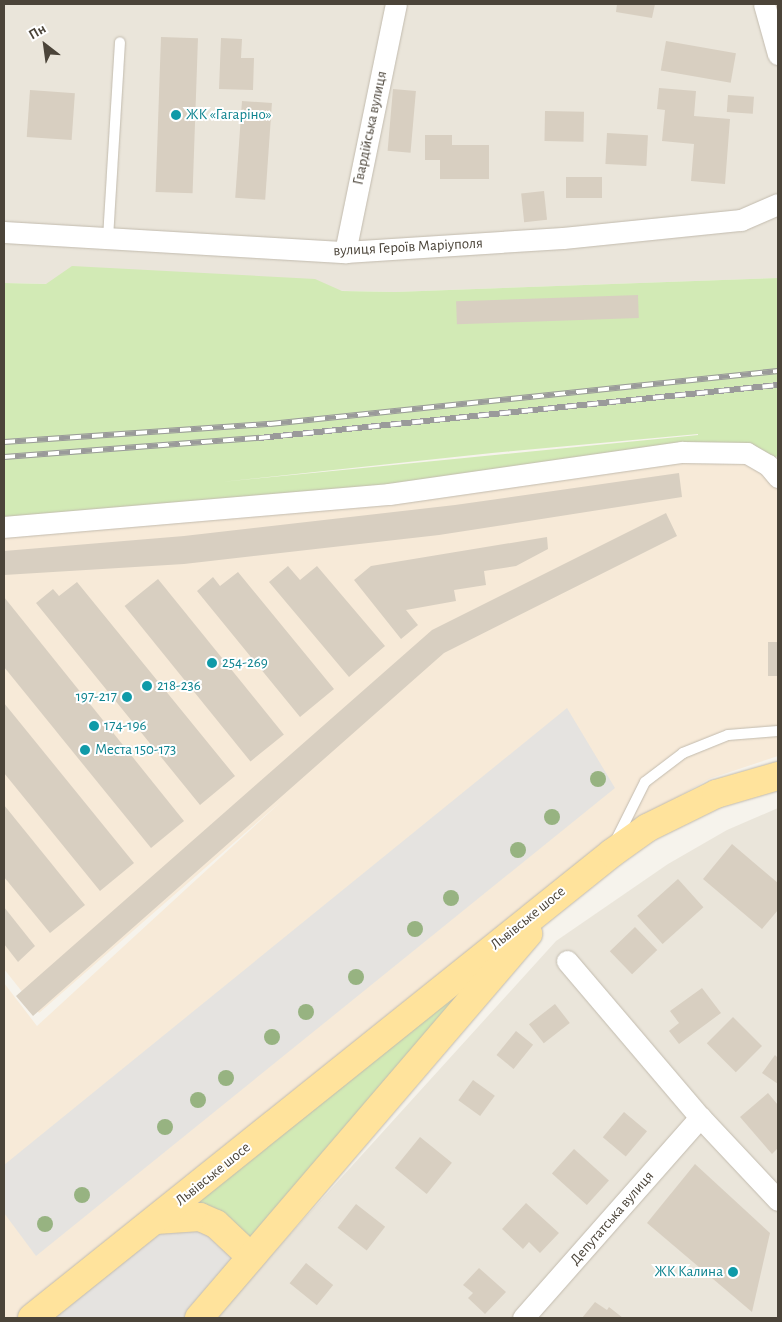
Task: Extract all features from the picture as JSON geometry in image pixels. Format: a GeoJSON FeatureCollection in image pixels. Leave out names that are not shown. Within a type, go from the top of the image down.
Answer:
{"type":"FeatureCollection","features":[{"type":"Feature","properties":{"kind":"main road"},"geometry":{"type":"LineString","coordinates":[[574,880],[648,828],[716,794],[778,776]]}},
{"type":"Feature","properties":{"kind":"main road","name":"Львівське шосе"},"geometry":{"type":"LineString","coordinates":[[32,1318],[156,1220],[574,880]]}},
{"type":"Feature","properties":{"kind":"main road","name":"Львівське шосе"},"geometry":{"type":"LineString","coordinates":[[199,1318],[574,880]]}},
{"type":"Feature","properties":{"kind":"main road"},"geometry":{"type":"LineString","coordinates":[[156,1220],[200,1217],[216,1224],[251,1257]]}},
{"type":"Feature","properties":{"kind":"street","name":"Гвардійська вулиця"},"geometry":{"type":"LineString","coordinates":[[345,252],[396,4]]}},
{"type":"Feature","properties":{"kind":"street"},"geometry":{"type":"LineString","coordinates":[[764,4],[778,54]]}},
{"type":"Feature","properties":{"kind":"street","name":"вулиця Героїв Маріуполя"},"geometry":{"type":"LineString","coordinates":[[4,232],[345,252],[563,238],[741,220],[778,204]]}},
{"type":"Feature","properties":{"kind":"street"},"geometry":{"type":"LineString","coordinates":[[4,527],[389,494],[682,452],[747,452],[768,465],[778,477]]}},
{"type":"Feature","properties":{"kind":"street"},"geometry":{"type":"LineString","coordinates":[[567,961],[700,1117],[778,1200]]}},
{"type":"Feature","properties":{"kind":"street","name":"Депутатська вулиця"},"geometry":{"type":"LineString","coordinates":[[524,1318],[700,1117]]}},
{"type":"Feature","properties":{"kind":"lane"},"geometry":{"type":"LineString","coordinates":[[108,238],[120,42]]}},
{"type":"Feature","properties":{"kind":"lane"},"geometry":{"type":"LineString","coordinates":[[612,853],[622,824],[646,782],[683,753],[728,735],[778,731]]}},
{"type":"Feature","properties":{"kind":"shaded area"},"geometry":{"type":"Polygon","coordinates":[[[4,4],[778,4],[778,278],[395,292],[4,283],[4,4]]]}},
{"type":"Feature","properties":{"kind":"shaded area"},"geometry":{"type":"Polygon","coordinates":[[[717,450],[778,477],[778,756],[709,779],[641,818],[521,912],[185,1318],[4,1318],[4,983],[37,1026],[284,799],[39,1013],[4,969],[4,527],[717,450]]]}},
{"type":"Feature","properties":{"kind":"shaded area"},"geometry":{"type":"Polygon","coordinates":[[[567,708],[615,788],[36,1256],[4,1213],[4,1165],[567,708]]]}},
{"type":"Feature","properties":{"kind":"shaded area"},"geometry":{"type":"Polygon","coordinates":[[[778,808],[778,1318],[214,1318],[556,941],[668,864],[727,830],[778,808]]]}},
{"type":"Feature","properties":{"kind":"shaded area"},"geometry":{"type":"Polygon","coordinates":[[[200,1217],[235,1254],[199,1318],[32,1318],[156,1220],[200,1217]]]}},
{"type":"Feature","properties":{"kind":"green space"},"geometry":{"type":"Polygon","coordinates":[[[72,266],[315,279],[342,291],[395,292],[778,278],[778,455],[768,465],[747,453],[4,527],[4,283],[46,284],[72,266]],[[698,435],[492,453],[221,482],[698,435]]]}},
{"type":"Feature","properties":{"kind":"green space"},"geometry":{"type":"Polygon","coordinates":[[[574,880],[251,1257],[180,1217],[574,880]]]}},
{"type":"Feature","properties":{"kind":"building"},"geometry":{"type":"Polygon","coordinates":[[[617,4],[655,4],[652,18],[616,12],[617,4]]]}},
{"type":"Feature","properties":{"kind":"building","name":"ЖК «Гагаріно»"},"geometry":{"type":"Polygon","coordinates":[[[161,37],[198,38],[193,193],[156,192],[161,37]]]}},
{"type":"Feature","properties":{"kind":"building"},"geometry":{"type":"Polygon","coordinates":[[[221,38],[242,39],[241,58],[254,58],[253,90],[219,89],[221,38]]]}},
{"type":"Feature","properties":{"kind":"building"},"geometry":{"type":"Polygon","coordinates":[[[666,41],[736,53],[731,83],[661,71],[666,41]]]}},
{"type":"Feature","properties":{"kind":"building"},"geometry":{"type":"Polygon","coordinates":[[[659,88],[696,91],[694,116],[730,119],[725,184],[691,181],[694,144],[662,141],[665,110],[657,109],[659,88]]]}},
{"type":"Feature","properties":{"kind":"building"},"geometry":{"type":"Polygon","coordinates":[[[393,89],[416,91],[411,153],[388,151],[393,89]]]}},
{"type":"Feature","properties":{"kind":"building"},"geometry":{"type":"Polygon","coordinates":[[[30,90],[75,93],[72,140],[27,137],[30,90]]]}},
{"type":"Feature","properties":{"kind":"building"},"geometry":{"type":"Polygon","coordinates":[[[728,95],[754,97],[753,114],[727,112],[728,95]]]}},
{"type":"Feature","properties":{"kind":"building"},"geometry":{"type":"Polygon","coordinates":[[[242,101],[272,103],[265,200],[235,198],[242,101]]]}},
{"type":"Feature","properties":{"kind":"building"},"geometry":{"type":"Polygon","coordinates":[[[545,111],[584,112],[583,142],[544,141],[545,111]]]}},
{"type":"Feature","properties":{"kind":"building"},"geometry":{"type":"Polygon","coordinates":[[[607,133],[648,135],[646,166],[605,164],[607,133]]]}},
{"type":"Feature","properties":{"kind":"building"},"geometry":{"type":"Polygon","coordinates":[[[425,135],[452,135],[452,145],[489,145],[489,179],[440,179],[440,160],[425,160],[425,135]]]}},
{"type":"Feature","properties":{"kind":"building"},"geometry":{"type":"Polygon","coordinates":[[[566,177],[602,177],[602,198],[566,198],[566,177]]]}},
{"type":"Feature","properties":{"kind":"building"},"geometry":{"type":"Polygon","coordinates":[[[544,191],[547,220],[524,222],[521,193],[544,191]]]}},
{"type":"Feature","properties":{"kind":"building"},"geometry":{"type":"Polygon","coordinates":[[[638,295],[639,318],[457,324],[456,301],[638,295]]]}},
{"type":"Feature","properties":{"kind":"building"},"geometry":{"type":"Polygon","coordinates":[[[679,473],[682,497],[439,535],[184,564],[4,575],[4,551],[184,536],[455,505],[679,473]]]}},
{"type":"Feature","properties":{"kind":"building"},"geometry":{"type":"Polygon","coordinates":[[[666,513],[677,536],[444,653],[33,1016],[16,996],[432,630],[666,513]]]}},
{"type":"Feature","properties":{"kind":"building"},"geometry":{"type":"Polygon","coordinates":[[[547,537],[548,549],[516,566],[484,571],[486,585],[454,590],[456,601],[406,610],[418,625],[401,639],[354,580],[371,566],[547,537]]]}},
{"type":"Feature","properties":{"kind":"building"},"geometry":{"type":"Polygon","coordinates":[[[288,566],[300,580],[317,566],[385,646],[349,677],[269,582],[288,566]]]}},
{"type":"Feature","properties":{"kind":"building"},"geometry":{"type":"Polygon","coordinates":[[[238,572],[334,689],[300,717],[197,591],[213,577],[220,586],[238,572]]]}},
{"type":"Feature","properties":{"kind":"building"},"geometry":{"type":"Polygon","coordinates":[[[158,579],[284,734],[250,761],[125,606],[158,579]]]}},
{"type":"Feature","properties":{"kind":"building"},"geometry":{"type":"Polygon","coordinates":[[[77,582],[235,776],[200,805],[36,603],[53,589],[59,596],[77,582]]]}},
{"type":"Feature","properties":{"kind":"building"},"geometry":{"type":"Polygon","coordinates":[[[4,597],[184,821],[151,848],[4,667],[4,597]]]}},
{"type":"Feature","properties":{"kind":"building"},"geometry":{"type":"Polygon","coordinates":[[[768,642],[778,642],[778,676],[768,676],[768,642]]]}},
{"type":"Feature","properties":{"kind":"building"},"geometry":{"type":"Polygon","coordinates":[[[4,703],[134,863],[100,891],[4,773],[4,703]]]}},
{"type":"Feature","properties":{"kind":"building"},"geometry":{"type":"Polygon","coordinates":[[[4,805],[85,905],[50,933],[4,877],[4,805]]]}},
{"type":"Feature","properties":{"kind":"building"},"geometry":{"type":"Polygon","coordinates":[[[732,844],[778,883],[778,910],[762,929],[703,879],[732,844]]]}},
{"type":"Feature","properties":{"kind":"building"},"geometry":{"type":"Polygon","coordinates":[[[678,879],[703,907],[663,944],[637,916],[678,879]]]}},
{"type":"Feature","properties":{"kind":"building"},"geometry":{"type":"Polygon","coordinates":[[[4,907],[35,946],[18,962],[4,944],[4,907]]]}},
{"type":"Feature","properties":{"kind":"building"},"geometry":{"type":"Polygon","coordinates":[[[635,927],[657,950],[632,974],[610,951],[635,927]]]}},
{"type":"Feature","properties":{"kind":"building"},"geometry":{"type":"Polygon","coordinates":[[[702,988],[721,1013],[679,1044],[669,1031],[679,1023],[670,1011],[702,988]]]}},
{"type":"Feature","properties":{"kind":"building"},"geometry":{"type":"Polygon","coordinates":[[[555,1004],[570,1023],[544,1043],[529,1024],[555,1004]]]}},
{"type":"Feature","properties":{"kind":"building"},"geometry":{"type":"Polygon","coordinates":[[[733,1017],[762,1046],[736,1072],[707,1043],[733,1017]]]}},
{"type":"Feature","properties":{"kind":"building"},"geometry":{"type":"Polygon","coordinates":[[[516,1031],[533,1045],[514,1069],[496,1055],[516,1031]]]}},
{"type":"Feature","properties":{"kind":"building"},"geometry":{"type":"Polygon","coordinates":[[[775,1055],[778,1058],[778,1084],[762,1073],[775,1055]]]}},
{"type":"Feature","properties":{"kind":"building"},"geometry":{"type":"Polygon","coordinates":[[[473,1080],[495,1096],[480,1116],[458,1100],[473,1080]]]}},
{"type":"Feature","properties":{"kind":"building"},"geometry":{"type":"Polygon","coordinates":[[[768,1093],[778,1105],[778,1148],[772,1154],[740,1117],[768,1093]]]}},
{"type":"Feature","properties":{"kind":"building"},"geometry":{"type":"Polygon","coordinates":[[[624,1112],[647,1131],[626,1157],[603,1137],[624,1112]]]}},
{"type":"Feature","properties":{"kind":"building"},"geometry":{"type":"Polygon","coordinates":[[[420,1137],[452,1163],[427,1194],[395,1168],[420,1137]]]}},
{"type":"Feature","properties":{"kind":"building"},"geometry":{"type":"Polygon","coordinates":[[[574,1149],[609,1180],[587,1205],[552,1174],[574,1149]]]}},
{"type":"Feature","properties":{"kind":"building","name":"ЖК Калина"},"geometry":{"type":"Polygon","coordinates":[[[695,1164],[770,1233],[752,1312],[647,1223],[695,1164]]]}},
{"type":"Feature","properties":{"kind":"building"},"geometry":{"type":"Polygon","coordinates":[[[526,1203],[559,1233],[540,1253],[529,1242],[523,1249],[502,1229],[526,1203]]]}},
{"type":"Feature","properties":{"kind":"building"},"geometry":{"type":"Polygon","coordinates":[[[356,1204],[385,1227],[367,1250],[338,1228],[356,1204]]]}},
{"type":"Feature","properties":{"kind":"building"},"geometry":{"type":"Polygon","coordinates":[[[306,1263],[333,1285],[317,1305],[290,1283],[306,1263]]]}},
{"type":"Feature","properties":{"kind":"building"},"geometry":{"type":"Polygon","coordinates":[[[479,1268],[506,1292],[485,1314],[468,1298],[473,1293],[463,1285],[479,1268]]]}},
{"type":"Feature","properties":{"kind":"building"},"geometry":{"type":"Polygon","coordinates":[[[595,1302],[607,1310],[609,1307],[623,1318],[582,1318],[595,1302]]]}},
{"type":"Feature","properties":{"kind":"railway"},"geometry":{"type":"LineString","coordinates":[[4,442],[270,424],[778,371]]}},
{"type":"Feature","properties":{"kind":"railway"},"geometry":{"type":"LineString","coordinates":[[4,457],[259,438],[778,385]]}},
{"type":"Feature","properties":{"kind":"place","name":"ЖК «Гагаріно»"},"geometry":{"type":"Point","coordinates":[176,115]}},
{"type":"Feature","properties":{"kind":"place","name":"254-269"},"geometry":{"type":"Point","coordinates":[212,663]}},
{"type":"Feature","properties":{"kind":"place","name":"218-236"},"geometry":{"type":"Point","coordinates":[147,686]}},
{"type":"Feature","properties":{"kind":"place","name":"197-217"},"geometry":{"type":"Point","coordinates":[127,697]}},
{"type":"Feature","properties":{"kind":"place","name":"174-196"},"geometry":{"type":"Point","coordinates":[94,726]}},
{"type":"Feature","properties":{"kind":"place","name":"Места 150-173"},"geometry":{"type":"Point","coordinates":[85,750]}},
{"type":"Feature","properties":{"kind":"place","name":"ЖК Калина"},"geometry":{"type":"Point","coordinates":[733,1272]}}]}
